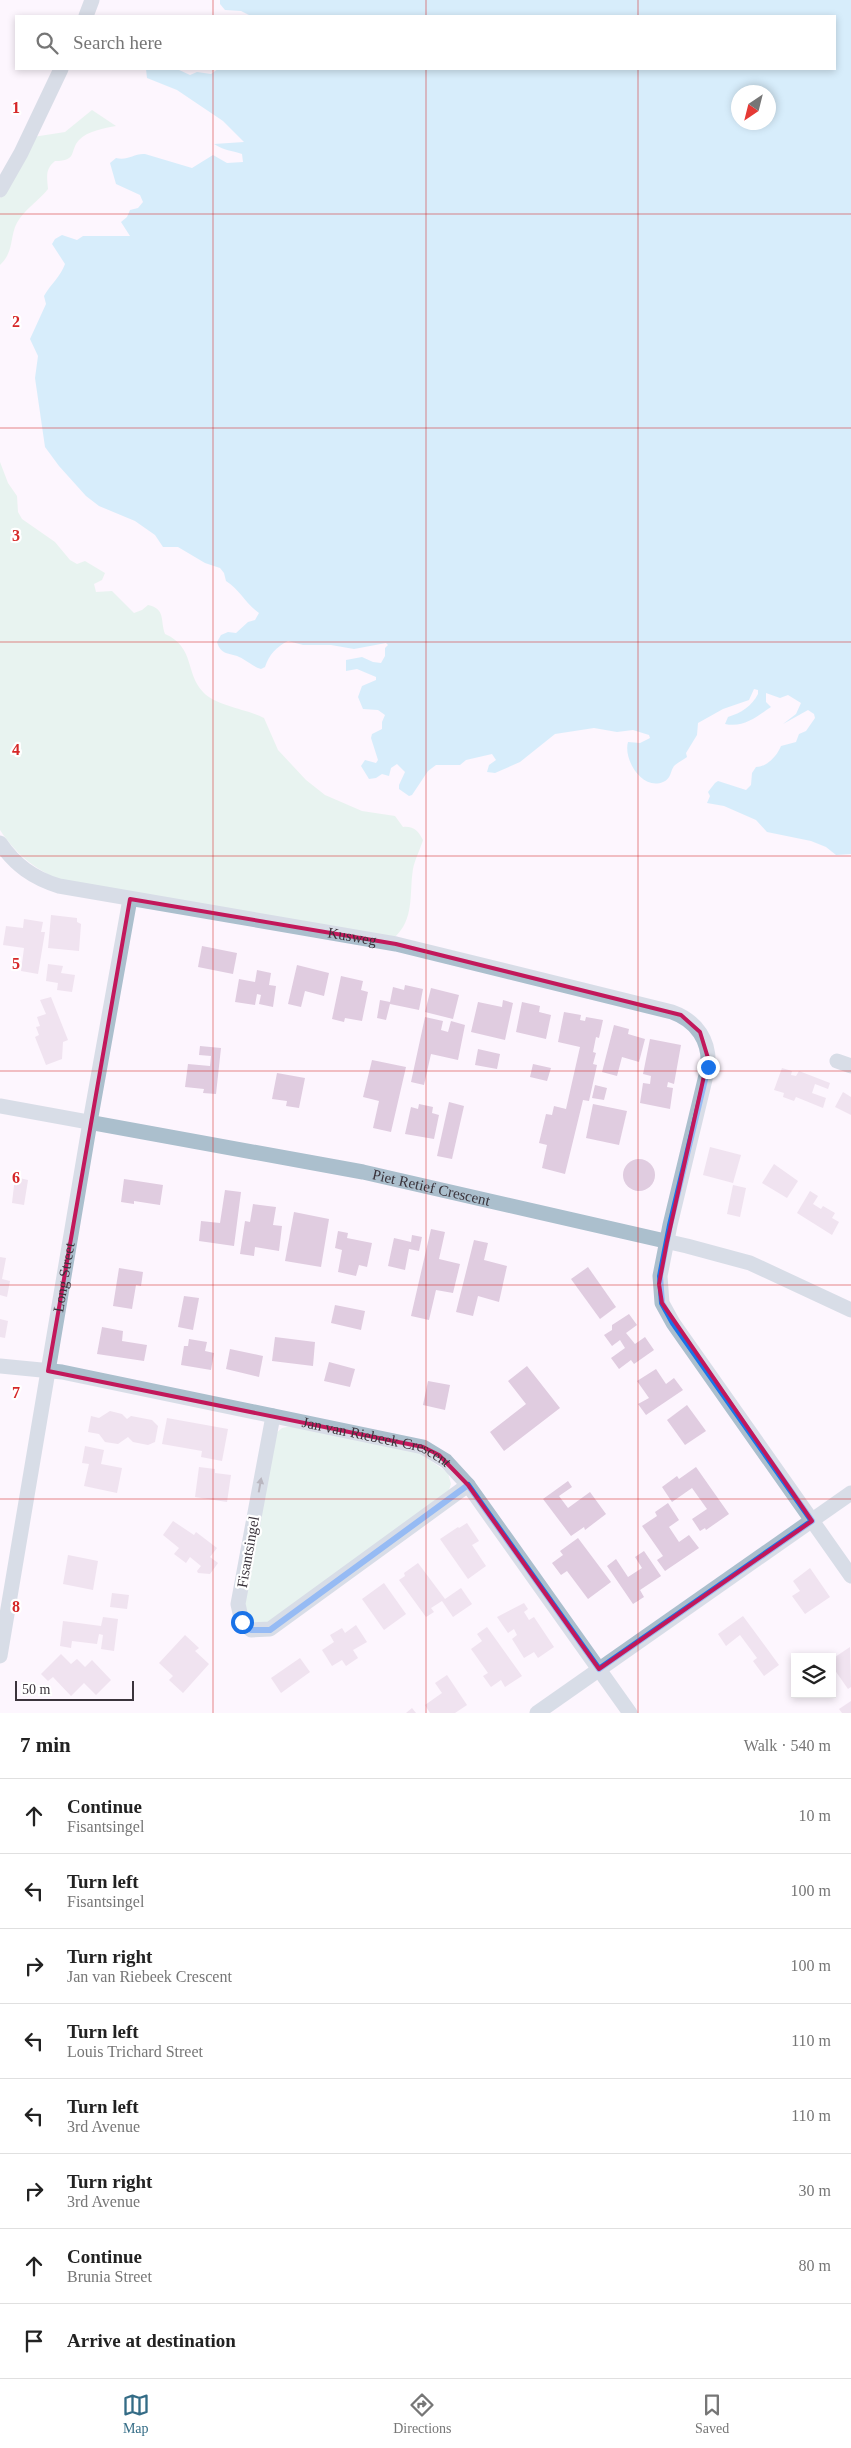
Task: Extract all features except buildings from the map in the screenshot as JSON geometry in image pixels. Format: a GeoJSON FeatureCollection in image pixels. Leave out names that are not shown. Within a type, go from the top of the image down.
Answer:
{"type":"FeatureCollection","features":[{"type":"Feature","properties":{"kind":"street"},"geometry":{"type":"LineString","coordinates":[[86,15],[92,0]]}},
{"type":"Feature","properties":{"kind":"street"},"geometry":{"type":"LineString","coordinates":[[0,190],[21,152],[60,70]]}},
{"type":"Feature","properties":{"kind":"street","name":"Kusweg"},"geometry":{"type":"LineString","coordinates":[[0,843],[19,865],[48,883],[130,899],[396,944],[654,1007],[672,1012],[688,1020],[704,1040],[708,1067],[667,1242]]}},
{"type":"Feature","properties":{"kind":"street","name":"Long Street"},"geometry":{"type":"LineString","coordinates":[[0,1656],[90,1122],[130,899]]}},
{"type":"Feature","properties":{"kind":"street"},"geometry":{"type":"LineString","coordinates":[[837,1060],[851,1066]]}},
{"type":"Feature","properties":{"kind":"street","name":"Piet Retief Crescent"},"geometry":{"type":"LineString","coordinates":[[0,1106],[363,1172],[667,1242],[750,1263],[851,1310]]}},
{"type":"Feature","properties":{"kind":"street"},"geometry":{"type":"LineString","coordinates":[[667,1242],[660,1284],[662,1303],[666,1314],[851,1576]]}},
{"type":"Feature","properties":{"kind":"street","name":"Jan van Riebeek Crescent"},"geometry":{"type":"LineString","coordinates":[[0,1366],[62,1372],[422,1447],[446,1461],[468,1485],[630,1713]]}},
{"type":"Feature","properties":{"kind":"street","name":"Fisantsingel"},"geometry":{"type":"LineString","coordinates":[[273,1416],[238,1604],[239,1616],[251,1630],[270,1630],[468,1485]]}},
{"type":"Feature","properties":{"kind":"street"},"geometry":{"type":"LineString","coordinates":[[538,1713],[851,1493]]}},
{"type":"Feature","properties":{"kind":"highlighted area"},"geometry":{"type":"Polygon","coordinates":[[[130,899],[396,944],[681,1015],[700,1032],[708,1058],[659,1284],[662,1303],[812,1521],[599,1669],[468,1485],[439,1455],[423,1447],[48,1371],[130,899]]]}},
{"type":"Feature","properties":{"kind":"green space"},"geometry":{"type":"Polygon","coordinates":[[[92,110],[116,126],[87,134],[76,144],[70,157],[62,161],[55,161],[52,164],[47,173],[48,189],[16,224],[8,254],[0,265],[0,198],[7,191],[33,137],[65,132],[92,110]]]}},
{"type":"Feature","properties":{"kind":"green space"},"geometry":{"type":"Polygon","coordinates":[[[0,462],[8,483],[17,496],[18,512],[22,519],[55,542],[70,560],[77,564],[85,561],[105,573],[102,580],[94,584],[96,592],[112,591],[134,613],[148,605],[158,609],[165,634],[175,639],[181,646],[197,685],[203,692],[216,701],[264,718],[278,750],[306,780],[325,795],[362,811],[395,816],[403,827],[413,828],[417,832],[423,840],[413,869],[410,906],[401,931],[394,938],[60,880],[41,871],[12,846],[0,830],[0,462]]]}},
{"type":"Feature","properties":{"kind":"green space"},"geometry":{"type":"Polygon","coordinates":[[[291,1426],[417,1451],[448,1473],[451,1484],[449,1490],[272,1622],[251,1623],[242,1609],[274,1435],[282,1428],[291,1426]]]}},
{"type":"Feature","properties":{"kind":"water"},"geometry":{"type":"Polygon","coordinates":[[[220,0],[851,0],[851,854],[836,855],[826,847],[811,841],[767,832],[756,820],[724,806],[707,803],[710,796],[708,792],[718,781],[746,790],[751,785],[752,773],[756,767],[760,767],[771,760],[781,746],[796,742],[799,734],[806,731],[815,718],[814,714],[808,710],[783,724],[796,714],[801,703],[788,695],[780,698],[766,693],[766,702],[771,707],[744,723],[725,724],[728,717],[742,711],[753,702],[758,694],[758,690],[754,689],[749,700],[723,709],[698,723],[697,735],[686,753],[687,757],[674,766],[666,781],[655,784],[641,778],[636,772],[628,757],[627,749],[628,742],[640,743],[650,738],[649,735],[633,730],[617,732],[594,728],[555,734],[520,762],[495,773],[487,772],[489,765],[496,760],[492,754],[466,760],[460,765],[436,765],[428,771],[412,795],[409,796],[399,789],[405,772],[397,764],[391,768],[389,776],[382,774],[376,778],[369,779],[361,766],[365,760],[376,763],[378,760],[371,738],[372,734],[382,729],[385,715],[378,710],[363,709],[358,697],[362,686],[376,680],[376,677],[357,669],[346,671],[346,660],[362,657],[381,663],[385,656],[385,648],[388,645],[386,643],[354,649],[331,645],[303,645],[288,641],[274,652],[265,667],[261,669],[221,650],[217,642],[221,635],[228,632],[236,633],[248,622],[255,620],[259,613],[226,581],[224,573],[220,568],[205,563],[178,547],[163,547],[155,535],[135,521],[99,506],[86,496],[59,466],[45,447],[35,378],[38,356],[30,339],[46,304],[44,296],[61,273],[65,264],[52,244],[55,239],[62,235],[77,240],[83,236],[130,236],[121,222],[127,217],[130,210],[138,208],[143,202],[140,195],[116,184],[110,163],[116,158],[120,159],[145,154],[192,168],[213,155],[227,163],[243,162],[242,154],[214,144],[244,142],[223,121],[177,90],[147,78],[146,70],[179,70],[190,75],[197,72],[211,74],[217,70],[836,70],[836,15],[249,15],[241,11],[225,10],[220,4],[220,0]]]}},
{"type":"Feature","properties":{"kind":"route"},"geometry":{"type":"LineString","coordinates":[[242,1622],[251,1630],[270,1630],[468,1485],[599,1669],[812,1521],[666,1314],[662,1303],[660,1276],[670,1225],[708,1067]]}}]}
